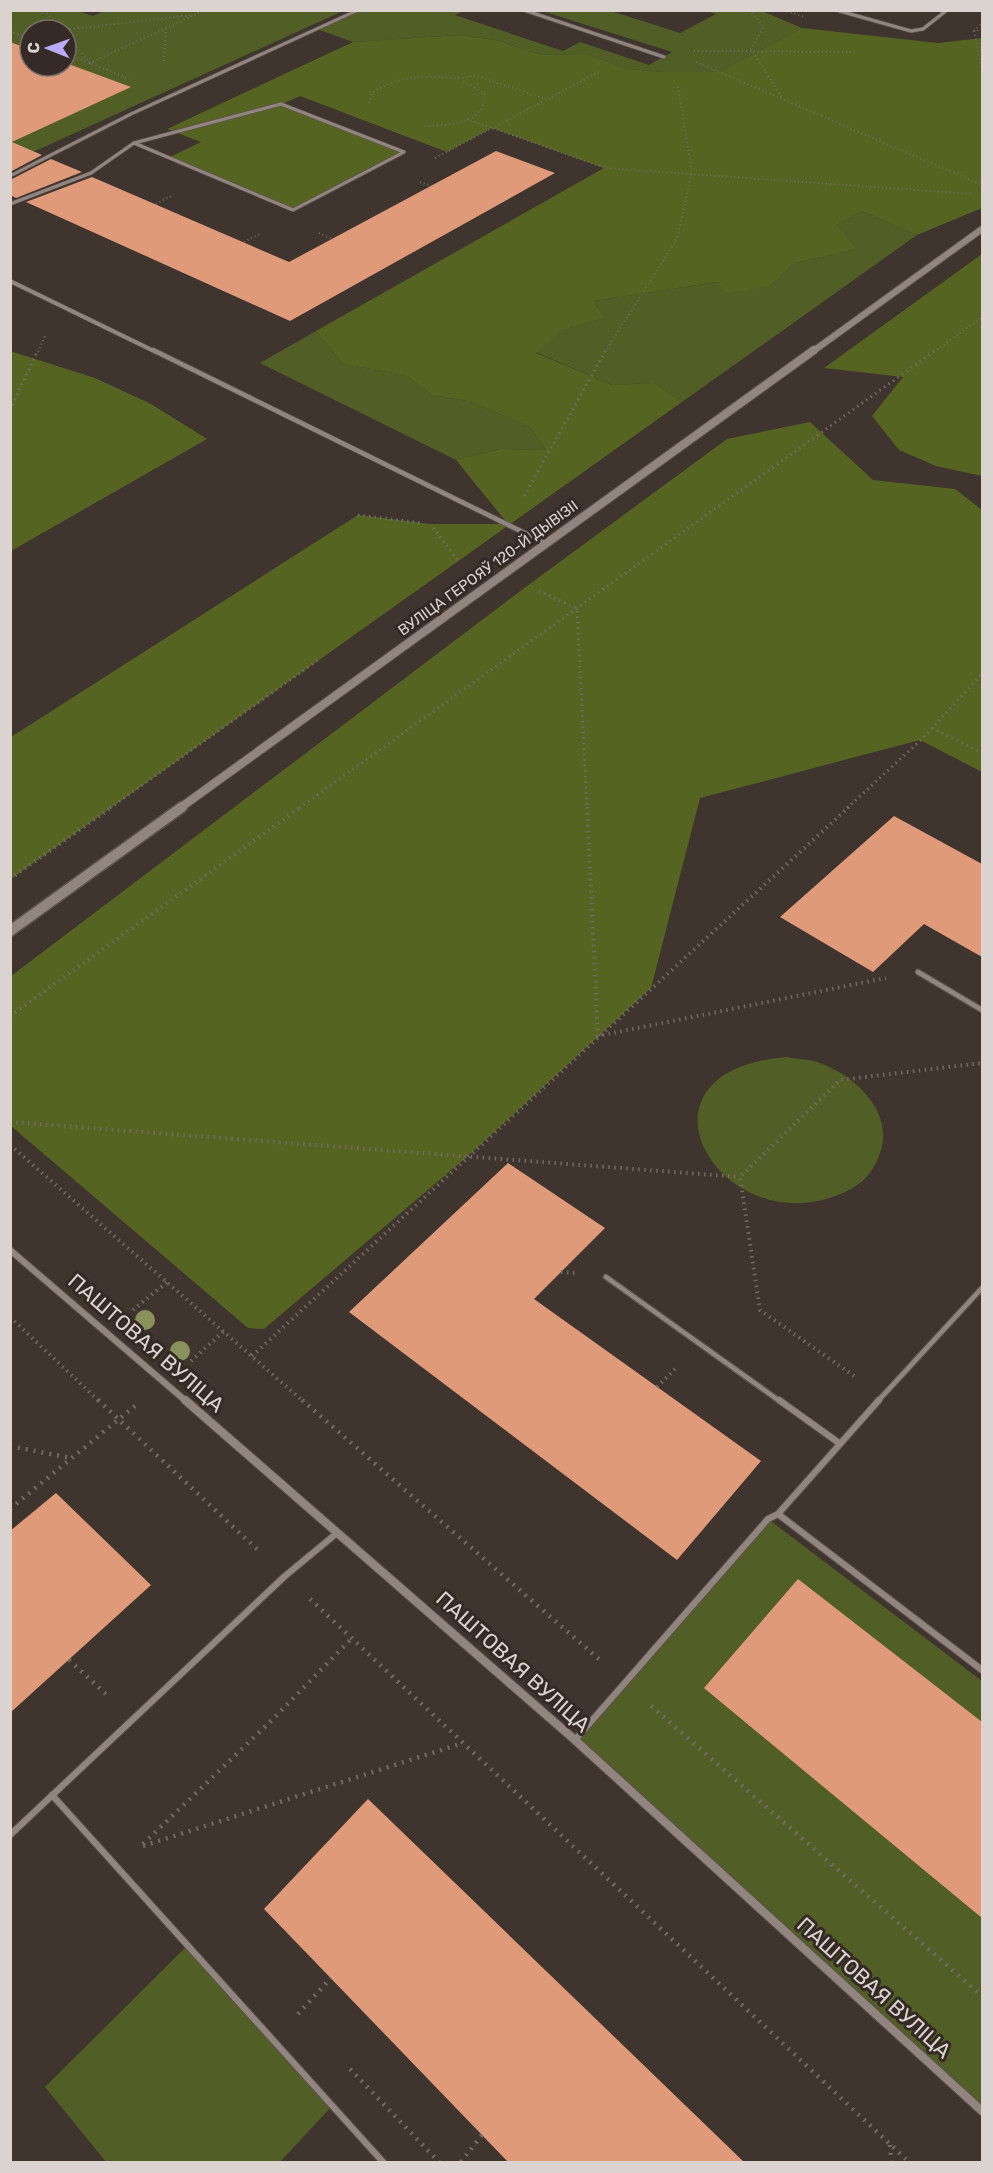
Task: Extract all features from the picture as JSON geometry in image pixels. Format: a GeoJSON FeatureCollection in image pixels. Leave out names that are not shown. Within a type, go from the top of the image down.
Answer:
{"type":"FeatureCollection","features":[{"type":"Feature","properties":{"kind":"street","name":"ВУЛІЦА ГЕРОЯЎ 120-Й ДЫВІЗІІ"},"geometry":{"type":"LineString","coordinates":[[10,931],[982,229]]}},
{"type":"Feature","properties":{"kind":"street"},"geometry":{"type":"LineString","coordinates":[[10,281],[547,544]]}},
{"type":"Feature","properties":{"kind":"street","name":"ПАШТОВАЯ ВУЛІЦА"},"geometry":{"type":"LineString","coordinates":[[10,1250],[339,1532],[575,1740],[982,2111]]}},
{"type":"Feature","properties":{"kind":"lane"},"geometry":{"type":"LineString","coordinates":[[10,176],[131,114],[358,10]]}},
{"type":"Feature","properties":{"kind":"lane"},"geometry":{"type":"LineString","coordinates":[[524,10],[664,57]]}},
{"type":"Feature","properties":{"kind":"lane"},"geometry":{"type":"LineString","coordinates":[[836,10],[911,31],[923,29],[948,10]]}},
{"type":"Feature","properties":{"kind":"lane"},"geometry":{"type":"LineString","coordinates":[[10,204],[91,173],[135,143],[281,104],[404,152],[293,210],[135,143]]}},
{"type":"Feature","properties":{"kind":"lane"},"geometry":{"type":"LineString","coordinates":[[918,972],[982,1010]]}},
{"type":"Feature","properties":{"kind":"lane"},"geometry":{"type":"LineString","coordinates":[[606,1276],[839,1443]]}},
{"type":"Feature","properties":{"kind":"lane"},"geometry":{"type":"LineString","coordinates":[[575,1740],[768,1519],[778,1514],[839,1443],[982,1288]]}},
{"type":"Feature","properties":{"kind":"lane"},"geometry":{"type":"LineString","coordinates":[[778,1514],[982,1670]]}},
{"type":"Feature","properties":{"kind":"lane"},"geometry":{"type":"LineString","coordinates":[[10,1835],[285,1576],[339,1532]]}},
{"type":"Feature","properties":{"kind":"lane"},"geometry":{"type":"LineString","coordinates":[[52,1795],[383,2163]]}},
{"type":"Feature","properties":{"kind":"path"},"geometry":{"type":"LineString","coordinates":[[90,63],[205,10]]}},
{"type":"Feature","properties":{"kind":"path"},"geometry":{"type":"LineString","coordinates":[[749,10],[764,27],[752,49]]}},
{"type":"Feature","properties":{"kind":"path"},"geometry":{"type":"LineString","coordinates":[[78,28],[196,15]]}},
{"type":"Feature","properties":{"kind":"path"},"geometry":{"type":"LineString","coordinates":[[974,31],[982,23]]}},
{"type":"Feature","properties":{"kind":"path"},"geometry":{"type":"LineString","coordinates":[[965,34],[982,30]]}},
{"type":"Feature","properties":{"kind":"path"},"geometry":{"type":"LineString","coordinates":[[974,31],[982,69]]}},
{"type":"Feature","properties":{"kind":"path"},"geometry":{"type":"LineString","coordinates":[[78,49],[90,63]]}},
{"type":"Feature","properties":{"kind":"path"},"geometry":{"type":"LineString","coordinates":[[752,49],[784,100]]}},
{"type":"Feature","properties":{"kind":"path"},"geometry":{"type":"LineString","coordinates":[[684,52],[752,49],[858,52]]}},
{"type":"Feature","properties":{"kind":"path"},"geometry":{"type":"LineString","coordinates":[[78,58],[132,80]]}},
{"type":"Feature","properties":{"kind":"path"},"geometry":{"type":"LineString","coordinates":[[691,60],[982,185]]}},
{"type":"Feature","properties":{"kind":"path"},"geometry":{"type":"LineString","coordinates":[[429,161],[606,68]]}},
{"type":"Feature","properties":{"kind":"path"},"geometry":{"type":"LineString","coordinates":[[463,81],[473,75],[547,99]]}},
{"type":"Feature","properties":{"kind":"path"},"geometry":{"type":"LineString","coordinates":[[372,110],[369,102],[372,93],[395,81],[429,76],[463,81],[485,94],[486,102],[482,111],[467,119],[436,126],[416,126]]}},
{"type":"Feature","properties":{"kind":"path"},"geometry":{"type":"LineString","coordinates":[[508,524],[621,324],[677,239],[692,173],[678,85]]}},
{"type":"Feature","properties":{"kind":"path"},"geometry":{"type":"LineString","coordinates":[[467,119],[604,168],[982,194]]}},
{"type":"Feature","properties":{"kind":"path"},"geometry":{"type":"LineString","coordinates":[[10,410],[48,331],[65,308]]}},
{"type":"Feature","properties":{"kind":"path"},"geometry":{"type":"LineString","coordinates":[[10,1016],[982,317]]}},
{"type":"Feature","properties":{"kind":"path"},"geometry":{"type":"LineString","coordinates":[[537,591],[577,609]]}},
{"type":"Feature","properties":{"kind":"path"},"geometry":{"type":"LineString","coordinates":[[577,609],[598,1036]]}},
{"type":"Feature","properties":{"kind":"path"},"geometry":{"type":"LineString","coordinates":[[252,1356],[932,728],[982,674]]}},
{"type":"Feature","properties":{"kind":"path"},"geometry":{"type":"LineString","coordinates":[[932,728],[982,753]]}},
{"type":"Feature","properties":{"kind":"path"},"geometry":{"type":"LineString","coordinates":[[598,1036],[918,972]]}},
{"type":"Feature","properties":{"kind":"path"},"geometry":{"type":"LineString","coordinates":[[10,1122],[740,1177],[840,1080],[982,1063]]}},
{"type":"Feature","properties":{"kind":"path"},"geometry":{"type":"LineString","coordinates":[[10,1145],[982,1996]]}},
{"type":"Feature","properties":{"kind":"path"},"geometry":{"type":"LineString","coordinates":[[740,1177],[760,1310],[855,1377]]}},
{"type":"Feature","properties":{"kind":"path"},"geometry":{"type":"LineString","coordinates":[[106,1333],[167,1281]]}},
{"type":"Feature","properties":{"kind":"path"},"geometry":{"type":"LineString","coordinates":[[10,1317],[909,2163]]}},
{"type":"Feature","properties":{"kind":"path"},"geometry":{"type":"LineString","coordinates":[[10,1509],[119,1418],[165,1384],[224,1331]]}},
{"type":"Feature","properties":{"kind":"path"},"geometry":{"type":"LineString","coordinates":[[10,1446],[71,1458]]}},
{"type":"Feature","properties":{"kind":"path"},"geometry":{"type":"LineString","coordinates":[[140,1847],[273,1719],[352,1638]]}},
{"type":"Feature","properties":{"kind":"path"},"geometry":{"type":"LineString","coordinates":[[69,1660],[108,1697]]}},
{"type":"Feature","properties":{"kind":"path"},"geometry":{"type":"LineString","coordinates":[[140,1847],[463,1743]]}},
{"type":"Feature","properties":{"kind":"path"},"geometry":{"type":"LineString","coordinates":[[140,1847],[148,1855]]}},
{"type":"Feature","properties":{"kind":"path"},"geometry":{"type":"LineString","coordinates":[[298,2014],[331,1978]]}},
{"type":"Feature","properties":{"kind":"path"},"geometry":{"type":"LineString","coordinates":[[290,2006],[306,2022]]}},
{"type":"Feature","properties":{"kind":"path"},"geometry":{"type":"LineString","coordinates":[[345,2064],[439,2163]]}},
{"type":"Feature","properties":{"kind":"path"},"geometry":{"type":"LineString","coordinates":[[461,2163],[482,2135]]}},
{"type":"Feature","properties":{"kind":"path"},"geometry":{"type":"LineString","coordinates":[[890,2144],[891,2163]]}},
{"type":"Feature","properties":{"kind":"green space"},"geometry":{"type":"Polygon","coordinates":[[[106,10],[343,11],[11,162],[10,143],[130,87],[78,68],[78,18],[18,18],[18,45],[11,42],[11,11],[78,11],[93,16],[106,10]]]}},
{"type":"Feature","properties":{"kind":"green space"},"geometry":{"type":"Polygon","coordinates":[[[358,11],[463,11],[455,15],[563,51],[580,42],[649,65],[672,52],[542,11],[611,11],[680,33],[716,14],[706,11],[762,11],[802,28],[719,72],[664,72],[628,69],[587,54],[542,55],[496,40],[459,35],[353,42],[317,29],[358,11]]]}},
{"type":"Feature","properties":{"kind":"green space"},"geometry":{"type":"Polygon","coordinates":[[[802,28],[938,43],[982,38],[982,208],[917,235],[862,211],[837,225],[856,249],[795,263],[770,286],[726,293],[717,282],[594,301],[605,318],[562,330],[536,353],[612,385],[654,383],[682,402],[11,879],[11,737],[358,515],[430,524],[508,524],[456,460],[500,449],[546,450],[531,428],[473,402],[432,395],[405,375],[343,364],[316,331],[604,168],[492,128],[447,152],[300,96],[282,104],[404,152],[293,210],[168,158],[201,142],[167,129],[353,42],[459,35],[496,40],[542,55],[587,54],[628,69],[664,72],[719,72],[802,28]]]}},
{"type":"Feature","properties":{"kind":"green space"},"geometry":{"type":"Polygon","coordinates":[[[862,211],[917,235],[682,402],[654,383],[612,385],[535,352],[562,330],[605,318],[594,301],[717,282],[770,286],[795,263],[855,249],[837,225],[862,211]]]}},
{"type":"Feature","properties":{"kind":"green space"},"geometry":{"type":"Polygon","coordinates":[[[982,254],[982,476],[936,466],[899,450],[872,416],[903,377],[824,368],[982,254]]]}},
{"type":"Feature","properties":{"kind":"green space"},"geometry":{"type":"Polygon","coordinates":[[[316,331],[343,364],[405,375],[432,395],[473,402],[531,428],[546,450],[500,449],[456,460],[260,363],[316,331]]]}},
{"type":"Feature","properties":{"kind":"green space"},"geometry":{"type":"Polygon","coordinates":[[[10,351],[95,378],[151,404],[207,439],[11,551],[10,351]]]}},
{"type":"Feature","properties":{"kind":"green space"},"geometry":{"type":"Polygon","coordinates":[[[810,422],[873,480],[955,489],[982,510],[982,772],[920,740],[700,798],[651,988],[469,1155],[264,1329],[248,1328],[11,1126],[11,976],[527,586],[727,439],[810,422]]]}},
{"type":"Feature","properties":{"kind":"green space"},"geometry":{"type":"Polygon","coordinates":[[[786,1057],[817,1062],[845,1076],[857,1085],[876,1109],[882,1123],[883,1138],[880,1153],[875,1166],[867,1176],[845,1192],[801,1203],[761,1197],[728,1178],[706,1152],[698,1121],[706,1092],[734,1069],[786,1057]]]}},
{"type":"Feature","properties":{"kind":"green space"},"geometry":{"type":"Polygon","coordinates":[[[768,1519],[982,1681],[982,2111],[575,1740],[768,1519]]]}},
{"type":"Feature","properties":{"kind":"green space"},"geometry":{"type":"Polygon","coordinates":[[[188,1945],[332,2106],[280,2162],[106,2162],[45,2087],[188,1945]]]}},
{"type":"Feature","properties":{"kind":"building"},"geometry":{"type":"Polygon","coordinates":[[[10,42],[18,45],[18,78],[78,78],[78,67],[131,87],[12,142],[42,155],[10,172],[10,42]]]}},
{"type":"Feature","properties":{"kind":"building"},"geometry":{"type":"Polygon","coordinates":[[[496,151],[555,173],[290,321],[26,202],[92,177],[289,262],[496,151]]]}},
{"type":"Feature","properties":{"kind":"building"},"geometry":{"type":"Polygon","coordinates":[[[51,159],[82,172],[16,198],[10,195],[10,180],[51,159]]]}},
{"type":"Feature","properties":{"kind":"building"},"geometry":{"type":"Polygon","coordinates":[[[894,816],[982,864],[982,957],[924,924],[873,972],[780,917],[894,816]]]}},
{"type":"Feature","properties":{"kind":"building"},"geometry":{"type":"Polygon","coordinates":[[[508,1163],[605,1228],[534,1299],[761,1461],[677,1560],[349,1312],[508,1163]]]}},
{"type":"Feature","properties":{"kind":"building"},"geometry":{"type":"Polygon","coordinates":[[[56,1493],[151,1585],[10,1713],[10,1531],[56,1493]]]}},
{"type":"Feature","properties":{"kind":"building"},"geometry":{"type":"Polygon","coordinates":[[[798,1579],[982,1722],[982,1918],[704,1688],[798,1579]]]}},
{"type":"Feature","properties":{"kind":"building"},"geometry":{"type":"Polygon","coordinates":[[[368,1799],[745,2163],[509,2163],[264,1909],[368,1799]]]}}]}
